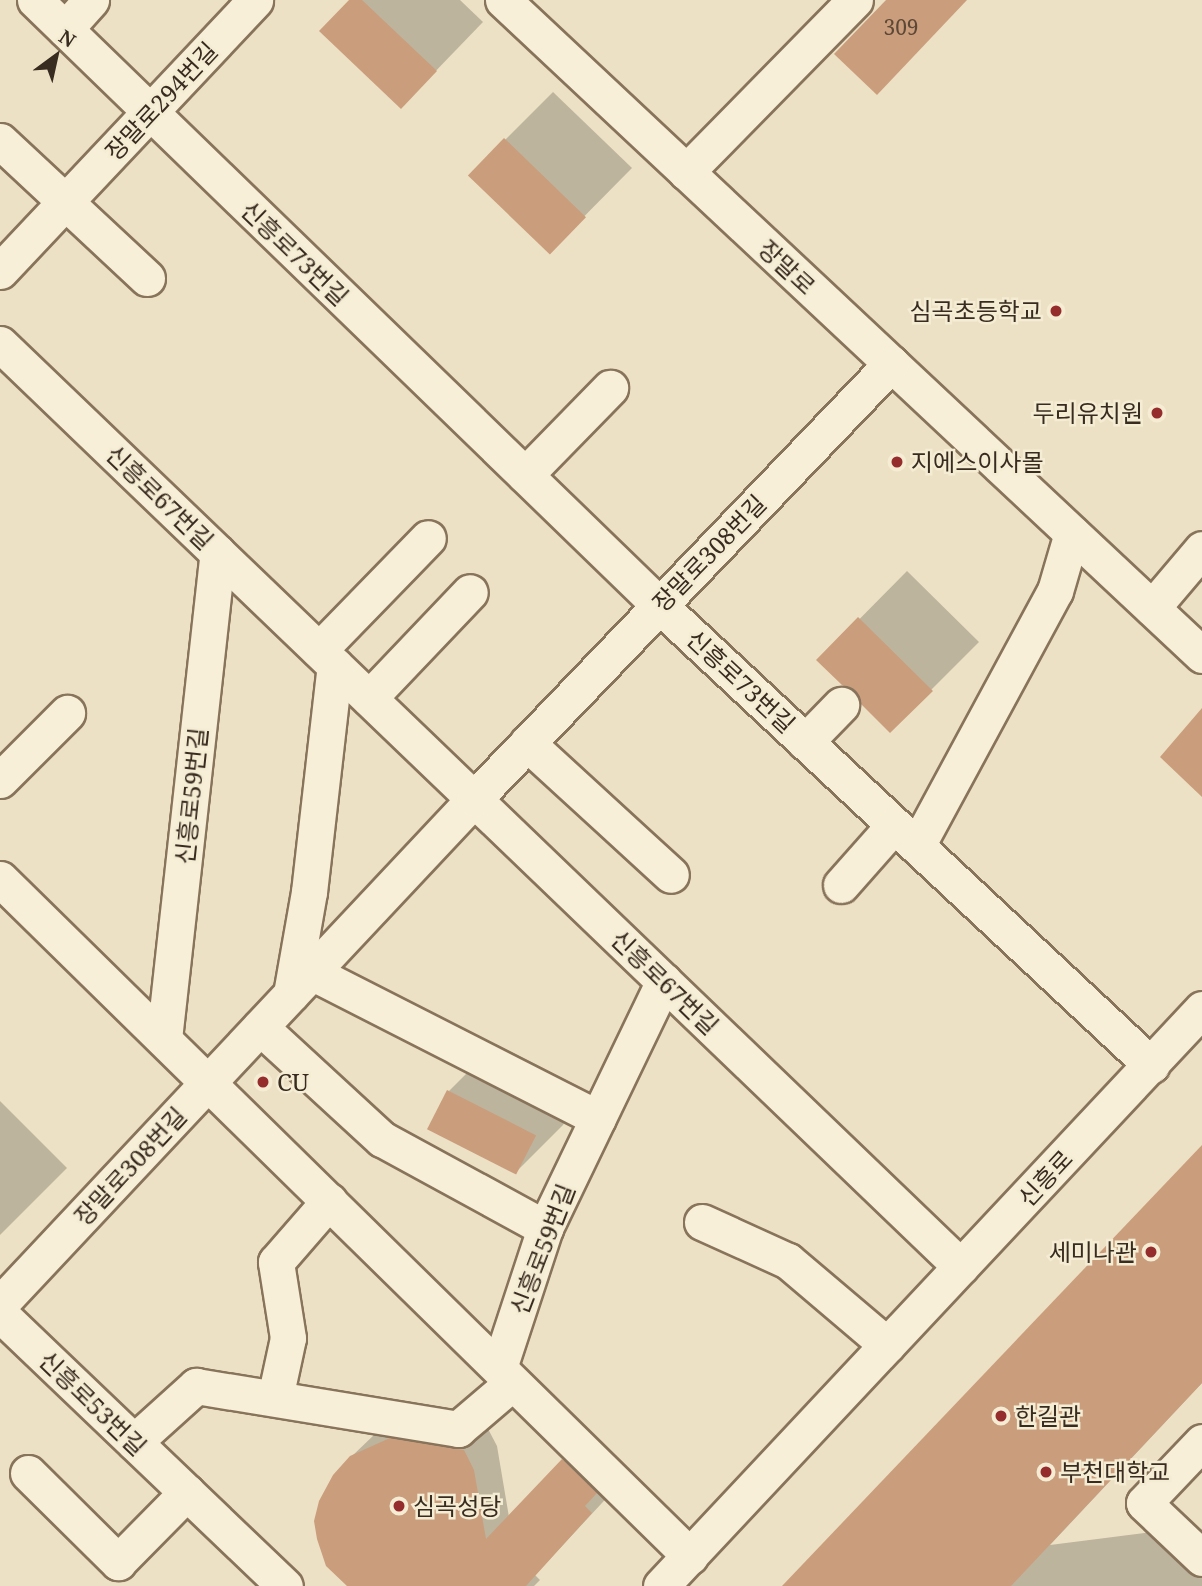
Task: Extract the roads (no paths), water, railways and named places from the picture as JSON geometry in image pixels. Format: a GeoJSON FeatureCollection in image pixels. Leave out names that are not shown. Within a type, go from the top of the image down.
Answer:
{"type":"FeatureCollection","features":[{"type":"Feature","properties":{"kind":"street","name":"신흥로73번길"},"geometry":{"type":"LineString","coordinates":[[35,0],[659,605],[1151,1065]]}},
{"type":"Feature","properties":{"kind":"street"},"geometry":{"type":"LineString","coordinates":[[65,29],[91,0]]}},
{"type":"Feature","properties":{"kind":"street","name":"장말로294번길"},"geometry":{"type":"LineString","coordinates":[[0,271],[256,0]]}},
{"type":"Feature","properties":{"kind":"street","name":"장말로"},"geometry":{"type":"LineString","coordinates":[[503,0],[1202,655]]}},
{"type":"Feature","properties":{"kind":"street"},"geometry":{"type":"LineString","coordinates":[[686,172],[855,0]]}},
{"type":"Feature","properties":{"kind":"street"},"geometry":{"type":"LineString","coordinates":[[0,141],[147,278]]}},
{"type":"Feature","properties":{"kind":"street","name":"신흥로67번길"},"geometry":{"type":"LineString","coordinates":[[0,344],[961,1267]]}},
{"type":"Feature","properties":{"kind":"street","name":"장말로308번길"},"geometry":{"type":"LineString","coordinates":[[0,1304],[527,743],[891,364]]}},
{"type":"Feature","properties":{"kind":"street"},"geometry":{"type":"LineString","coordinates":[[525,475],[610,388]]}},
{"type":"Feature","properties":{"kind":"street"},"geometry":{"type":"LineString","coordinates":[[841,885],[906,836],[1055,591],[1072,533]]}},
{"type":"Feature","properties":{"kind":"street"},"geometry":{"type":"LineString","coordinates":[[428,538],[327,658],[301,983],[598,1118]]}},
{"type":"Feature","properties":{"kind":"street"},"geometry":{"type":"LineString","coordinates":[[1152,608],[1202,549]]}},
{"type":"Feature","properties":{"kind":"street","name":"신흥로59번길"},"geometry":{"type":"LineString","coordinates":[[164,1039],[218,553]]}},
{"type":"Feature","properties":{"kind":"street"},"geometry":{"type":"LineString","coordinates":[[369,698],[470,592]]}},
{"type":"Feature","properties":{"kind":"street","name":"신흥로73번길"},"geometry":{"type":"LineString","coordinates":[[805,742],[841,705]]}},
{"type":"Feature","properties":{"kind":"street"},"geometry":{"type":"LineString","coordinates":[[0,780],[68,713]]}},
{"type":"Feature","properties":{"kind":"street"},"geometry":{"type":"LineString","coordinates":[[527,743],[671,875]]}},
{"type":"Feature","properties":{"kind":"street"},"geometry":{"type":"LineString","coordinates":[[0,879],[690,1556]]}},
{"type":"Feature","properties":{"kind":"street","name":"신흥로59번길"},"geometry":{"type":"LineString","coordinates":[[506,1376],[545,1228],[664,981]]}},
{"type":"Feature","properties":{"kind":"street","name":"신흥로"},"geometry":{"type":"LineString","coordinates":[[661,1586],[1202,1009]]}},
{"type":"Feature","properties":{"kind":"street"},"geometry":{"type":"LineString","coordinates":[[260,1027],[382,1139],[545,1228]]}},
{"type":"Feature","properties":{"kind":"street"},"geometry":{"type":"LineString","coordinates":[[275,1398],[288,1338],[276,1262],[328,1201]]}},
{"type":"Feature","properties":{"kind":"street"},"geometry":{"type":"LineString","coordinates":[[702,1222],[788,1261],[887,1345]]}},
{"type":"Feature","properties":{"kind":"street","name":"신흥로53번길"},"geometry":{"type":"LineString","coordinates":[[0,1314],[285,1586]]}},
{"type":"Feature","properties":{"kind":"street"},"geometry":{"type":"LineString","coordinates":[[134,1442],[196,1387],[458,1429],[506,1376]]}},
{"type":"Feature","properties":{"kind":"street"},"geometry":{"type":"LineString","coordinates":[[1202,1441],[1144,1503],[1202,1558]]}},
{"type":"Feature","properties":{"kind":"street"},"geometry":{"type":"LineString","coordinates":[[28,1473],[118,1562],[187,1492]]}},
{"type":"Feature","properties":{"kind":"place","name":"심곡초등학교"},"geometry":{"type":"Point","coordinates":[1056,311]}},
{"type":"Feature","properties":{"kind":"place","name":"두리유치원"},"geometry":{"type":"Point","coordinates":[1157,413]}},
{"type":"Feature","properties":{"kind":"place","name":"지에스이사몰"},"geometry":{"type":"Point","coordinates":[897,462]}},
{"type":"Feature","properties":{"kind":"place","name":"CU"},"geometry":{"type":"Point","coordinates":[263,1082]}},
{"type":"Feature","properties":{"kind":"place","name":"세미나관"},"geometry":{"type":"Point","coordinates":[1151,1252]}},
{"type":"Feature","properties":{"kind":"place","name":"한길관"},"geometry":{"type":"Point","coordinates":[1001,1416]}},
{"type":"Feature","properties":{"kind":"place","name":"부천대학교"},"geometry":{"type":"Point","coordinates":[1046,1472]}},
{"type":"Feature","properties":{"kind":"place","name":"심곡성당"},"geometry":{"type":"Point","coordinates":[399,1506]}}]}
